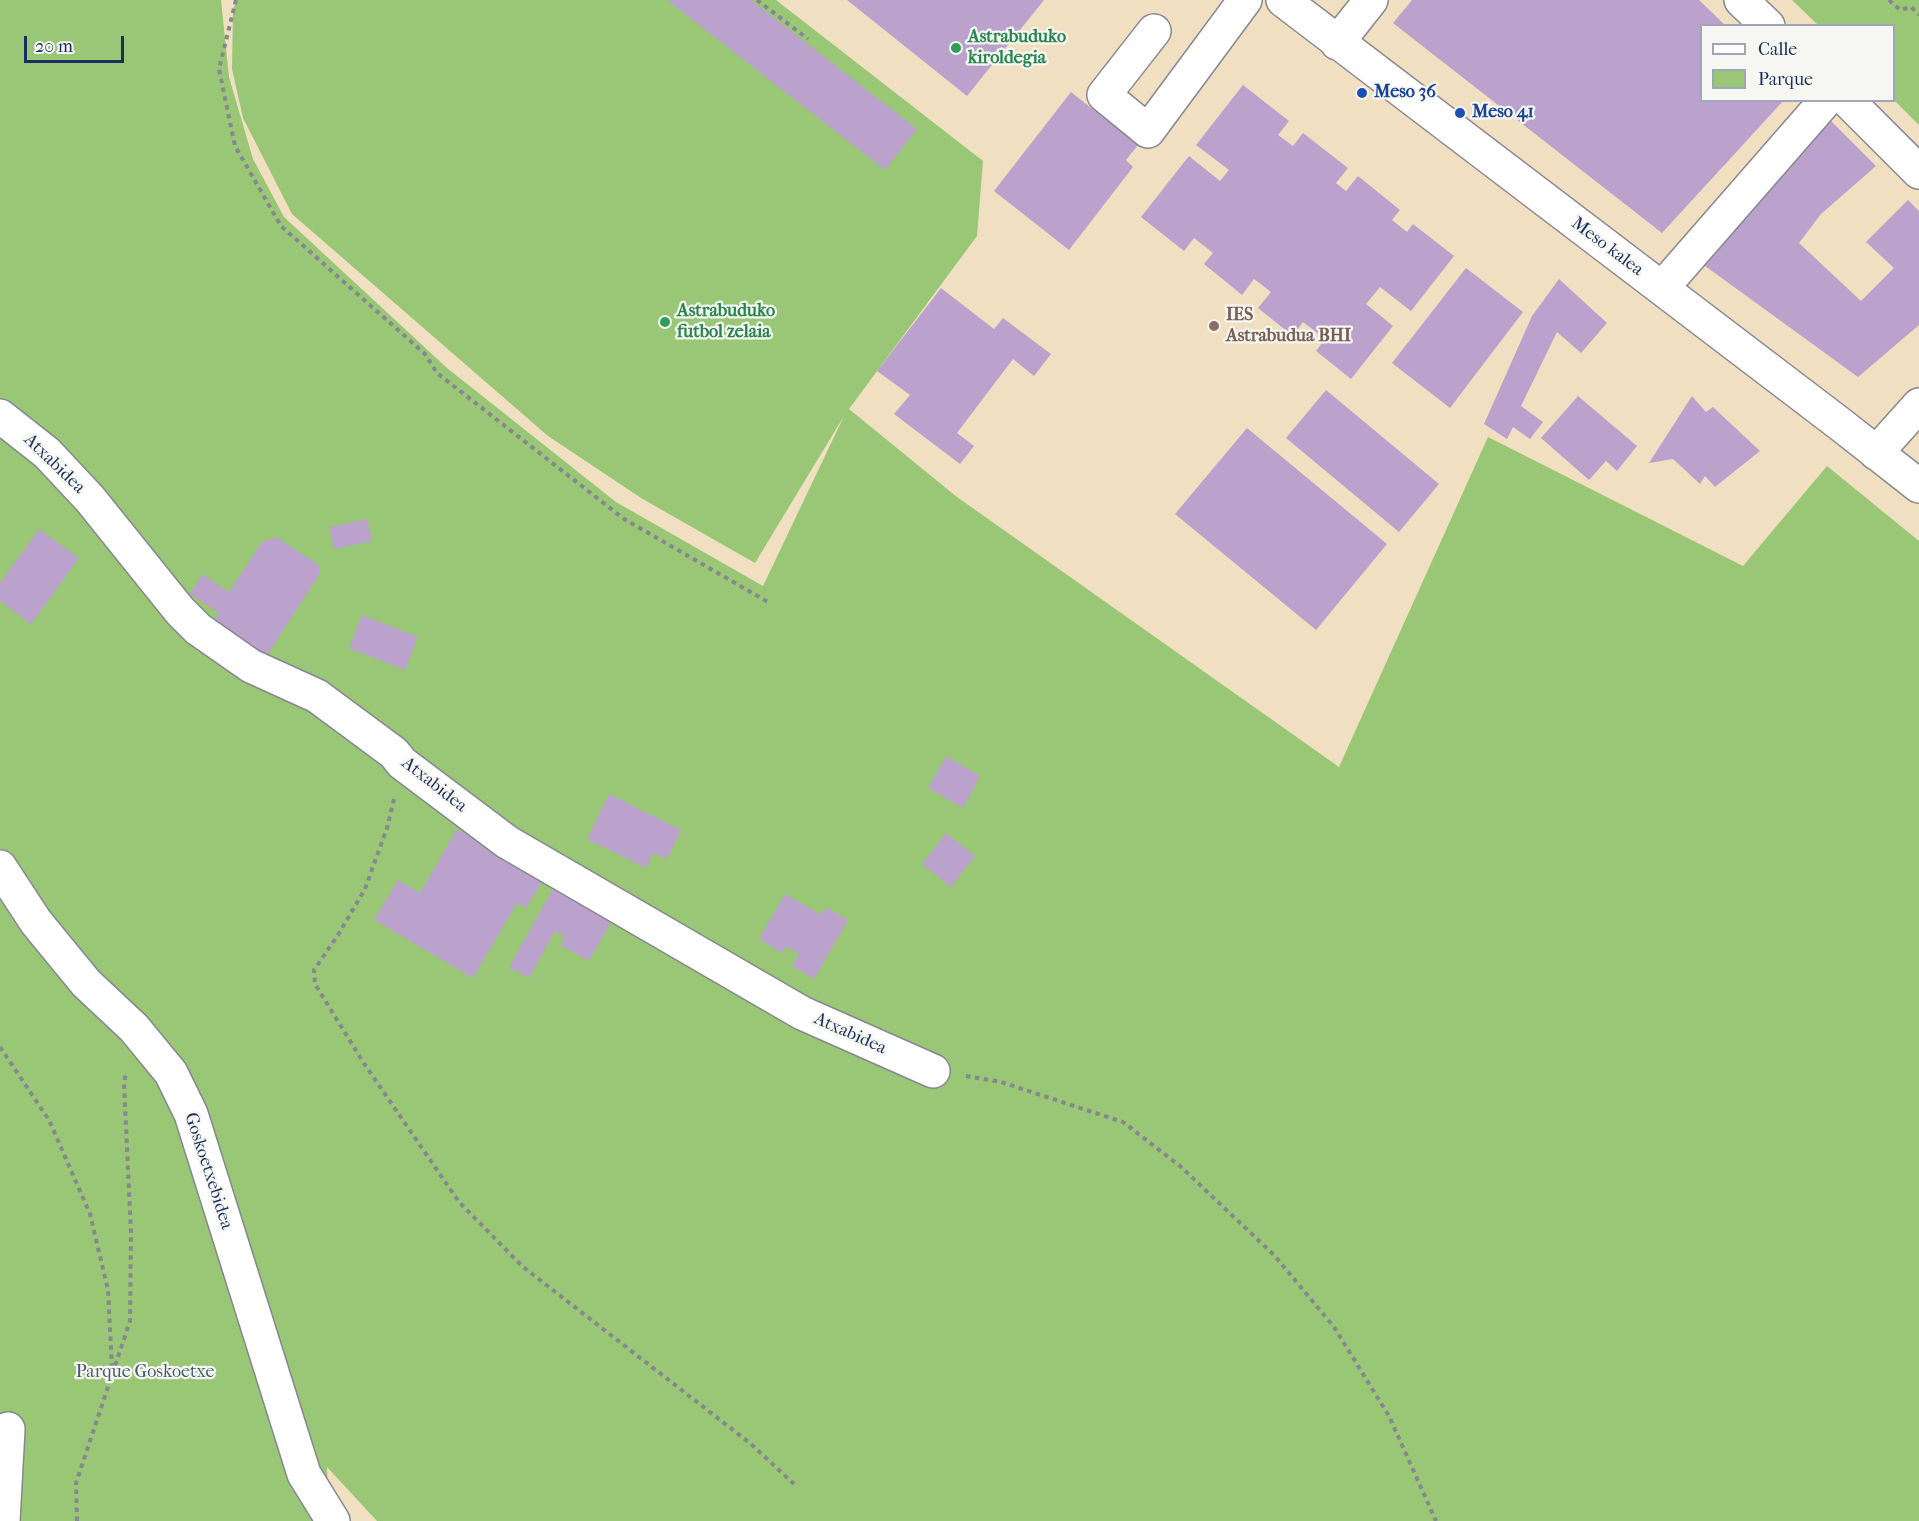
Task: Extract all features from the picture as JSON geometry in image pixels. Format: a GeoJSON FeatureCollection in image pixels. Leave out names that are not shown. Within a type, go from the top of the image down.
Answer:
{"type":"FeatureCollection","features":[{"type":"Feature","properties":{"kind":"street"},"geometry":{"type":"LineString","coordinates":[[1154,31],[1104,95],[1148,131],[1245,0]]}},
{"type":"Feature","properties":{"kind":"street","name":"Meso kalea"},"geometry":{"type":"LineString","coordinates":[[1283,0],[1919,486]]}},
{"type":"Feature","properties":{"kind":"street"},"geometry":{"type":"LineString","coordinates":[[1337,42],[1371,0]]}},
{"type":"Feature","properties":{"kind":"street"},"geometry":{"type":"LineString","coordinates":[[1741,0],[1766,24]]}},
{"type":"Feature","properties":{"kind":"street"},"geometry":{"type":"LineString","coordinates":[[1662,288],[1824,102]]}},
{"type":"Feature","properties":{"kind":"street"},"geometry":{"type":"LineString","coordinates":[[1849,102],[1919,172]]}},
{"type":"Feature","properties":{"kind":"street"},"geometry":{"type":"LineString","coordinates":[[1876,453],[1919,405]]}},
{"type":"Feature","properties":{"kind":"street","name":"Atxabidea"},"geometry":{"type":"LineString","coordinates":[[0,416],[47,453],[83,491],[180,611],[198,629],[251,666],[317,696],[507,842],[802,1013],[933,1071]]}},
{"type":"Feature","properties":{"kind":"street","name":"Goskoetxebidea"},"geometry":{"type":"LineString","coordinates":[[0,867],[36,922],[79,974],[134,1028],[171,1073],[191,1114],[304,1474],[333,1521]]}},
{"type":"Feature","properties":{"kind":"street"},"geometry":{"type":"LineString","coordinates":[[3,1521],[8,1429]]}},
{"type":"Feature","properties":{"kind":"path"},"geometry":{"type":"LineString","coordinates":[[236,0],[219,69],[235,146],[281,226],[425,354],[437,373],[624,519],[768,602]]}},
{"type":"Feature","properties":{"kind":"path"},"geometry":{"type":"LineString","coordinates":[[757,0],[808,39]]}},
{"type":"Feature","properties":{"kind":"path"},"geometry":{"type":"LineString","coordinates":[[1889,0],[1900,10],[1911,7],[1919,15]]}},
{"type":"Feature","properties":{"kind":"path"},"geometry":{"type":"LineString","coordinates":[[402,763],[387,828],[365,889],[314,970],[315,984],[363,1062],[459,1202],[522,1266],[741,1437],[794,1484]]}},
{"type":"Feature","properties":{"kind":"path"},"geometry":{"type":"LineString","coordinates":[[77,1521],[76,1483],[130,1320],[131,1233],[124,1084],[134,1028]]}},
{"type":"Feature","properties":{"kind":"path"},"geometry":{"type":"LineString","coordinates":[[0,1047],[49,1120],[90,1214],[108,1290],[112,1372]]}},
{"type":"Feature","properties":{"kind":"path"},"geometry":{"type":"LineString","coordinates":[[933,1071],[1001,1082],[1123,1122],[1179,1166],[1274,1255],[1334,1327],[1389,1416],[1436,1521]]}},
{"type":"Feature","properties":{"kind":"green space","name":"Parque Goskoetxe"},"geometry":{"type":"Polygon","coordinates":[[[0,0],[221,0],[229,77],[253,159],[284,217],[447,368],[616,502],[763,586],[844,416],[755,563],[641,498],[548,436],[292,214],[243,118],[232,69],[233,9],[237,0],[776,0],[983,161],[977,236],[849,409],[957,497],[1339,767],[1488,437],[1743,566],[1827,466],[1919,541],[1919,1521],[377,1521],[327,1467],[329,1521],[0,1521],[0,0]]]}},
{"type":"Feature","properties":{"kind":"green space"},"geometry":{"type":"Polygon","coordinates":[[[1792,0],[1919,0],[1919,125],[1895,101],[1895,24],[1817,24],[1792,0]]]}},
{"type":"Feature","properties":{"kind":"building"},"geometry":{"type":"Polygon","coordinates":[[[667,0],[751,0],[917,129],[885,170],[667,0]]]}},
{"type":"Feature","properties":{"kind":"building","name":"Astrabuduko kiroldegia"},"geometry":{"type":"Polygon","coordinates":[[[847,0],[1044,0],[967,96],[847,0]]]}},
{"type":"Feature","properties":{"kind":"building"},"geometry":{"type":"Polygon","coordinates":[[[1412,0],[1699,0],[1724,24],[1700,24],[1700,102],[1782,102],[1662,233],[1393,23],[1412,0]]]}},
{"type":"Feature","properties":{"kind":"building"},"geometry":{"type":"Polygon","coordinates":[[[1243,85],[1289,121],[1278,135],[1293,146],[1303,133],[1348,168],[1336,183],[1346,191],[1358,176],[1400,210],[1392,220],[1407,232],[1413,224],[1454,256],[1411,311],[1380,287],[1366,304],[1393,326],[1351,379],[1316,351],[1325,339],[1303,322],[1293,336],[1258,308],[1271,292],[1254,279],[1242,295],[1204,264],[1213,253],[1194,238],[1184,251],[1141,217],[1189,156],[1220,181],[1229,170],[1196,145],[1243,85]]]}},
{"type":"Feature","properties":{"kind":"building"},"geometry":{"type":"Polygon","coordinates":[[[1071,92],[1138,145],[1126,160],[1133,167],[1069,250],[994,191],[1071,92]]]}},
{"type":"Feature","properties":{"kind":"building"},"geometry":{"type":"Polygon","coordinates":[[[1830,120],[1876,166],[1821,214],[1799,243],[1861,301],[1894,268],[1866,242],[1908,200],[1919,211],[1919,325],[1858,377],[1701,263],[1830,120]]]}},
{"type":"Feature","properties":{"kind":"building"},"geometry":{"type":"Polygon","coordinates":[[[1466,268],[1523,312],[1450,408],[1392,363],[1466,268]]]}},
{"type":"Feature","properties":{"kind":"building"},"geometry":{"type":"Polygon","coordinates":[[[1559,279],[1607,323],[1581,353],[1557,332],[1521,406],[1543,422],[1530,439],[1513,427],[1507,439],[1484,424],[1532,316],[1559,279]]]}},
{"type":"Feature","properties":{"kind":"building"},"geometry":{"type":"Polygon","coordinates":[[[941,288],[994,329],[1003,318],[1051,354],[1034,376],[1013,359],[957,433],[974,446],[960,464],[894,414],[910,395],[877,371],[941,288]]]}},
{"type":"Feature","properties":{"kind":"building"},"geometry":{"type":"Polygon","coordinates":[[[1326,390],[1439,484],[1399,532],[1286,438],[1326,390]]]}},
{"type":"Feature","properties":{"kind":"building"},"geometry":{"type":"Polygon","coordinates":[[[1578,396],[1637,446],[1617,471],[1606,461],[1589,480],[1541,438],[1578,396]]]}},
{"type":"Feature","properties":{"kind":"building"},"geometry":{"type":"Polygon","coordinates":[[[1692,396],[1706,412],[1713,407],[1760,451],[1715,487],[1705,476],[1700,484],[1673,459],[1649,463],[1692,396]]]}},
{"type":"Feature","properties":{"kind":"building"},"geometry":{"type":"Polygon","coordinates":[[[1247,428],[1387,544],[1316,630],[1175,514],[1247,428]]]}},
{"type":"Feature","properties":{"kind":"building"},"geometry":{"type":"Polygon","coordinates":[[[367,519],[372,541],[334,549],[329,527],[367,519]]]}},
{"type":"Feature","properties":{"kind":"building"},"geometry":{"type":"Polygon","coordinates":[[[39,529],[79,558],[31,624],[0,601],[0,583],[39,529]]]}},
{"type":"Feature","properties":{"kind":"building"},"geometry":{"type":"Polygon","coordinates":[[[276,537],[319,565],[319,575],[266,657],[212,623],[219,613],[190,594],[202,574],[229,592],[262,542],[276,537]]]}},
{"type":"Feature","properties":{"kind":"building"},"geometry":{"type":"Polygon","coordinates":[[[362,615],[418,637],[405,670],[349,648],[362,615]]]}},
{"type":"Feature","properties":{"kind":"building"},"geometry":{"type":"Polygon","coordinates":[[[946,756],[980,776],[963,808],[928,788],[946,756]]]}},
{"type":"Feature","properties":{"kind":"building"},"geometry":{"type":"Polygon","coordinates":[[[609,794],[681,830],[667,859],[653,853],[646,868],[587,839],[609,794]]]}},
{"type":"Feature","properties":{"kind":"building"},"geometry":{"type":"Polygon","coordinates":[[[457,829],[543,880],[526,908],[517,903],[473,978],[374,920],[398,880],[420,893],[457,829]]]}},
{"type":"Feature","properties":{"kind":"building"},"geometry":{"type":"Polygon","coordinates":[[[946,833],[975,856],[951,887],[922,864],[946,833]]]}},
{"type":"Feature","properties":{"kind":"building"},"geometry":{"type":"Polygon","coordinates":[[[553,889],[611,922],[589,961],[560,945],[565,937],[555,931],[529,978],[509,967],[553,889]]]}},
{"type":"Feature","properties":{"kind":"building"},"geometry":{"type":"Polygon","coordinates":[[[785,894],[822,915],[826,907],[848,920],[814,979],[792,966],[799,954],[786,947],[782,953],[759,939],[785,894]]]}},
{"type":"Feature","properties":{"kind":"place","name":"Astrabuduko kiroldegia"},"geometry":{"type":"Point","coordinates":[956,48]}},
{"type":"Feature","properties":{"kind":"place","name":"Meso 36"},"geometry":{"type":"Point","coordinates":[1362,93]}},
{"type":"Feature","properties":{"kind":"place","name":"Meso 41"},"geometry":{"type":"Point","coordinates":[1460,113]}},
{"type":"Feature","properties":{"kind":"place","name":"Astrabuduko futbol zelaia"},"geometry":{"type":"Point","coordinates":[665,322]}},
{"type":"Feature","properties":{"kind":"place","name":"IES Astrabudua BHI"},"geometry":{"type":"Point","coordinates":[1214,326]}}]}
